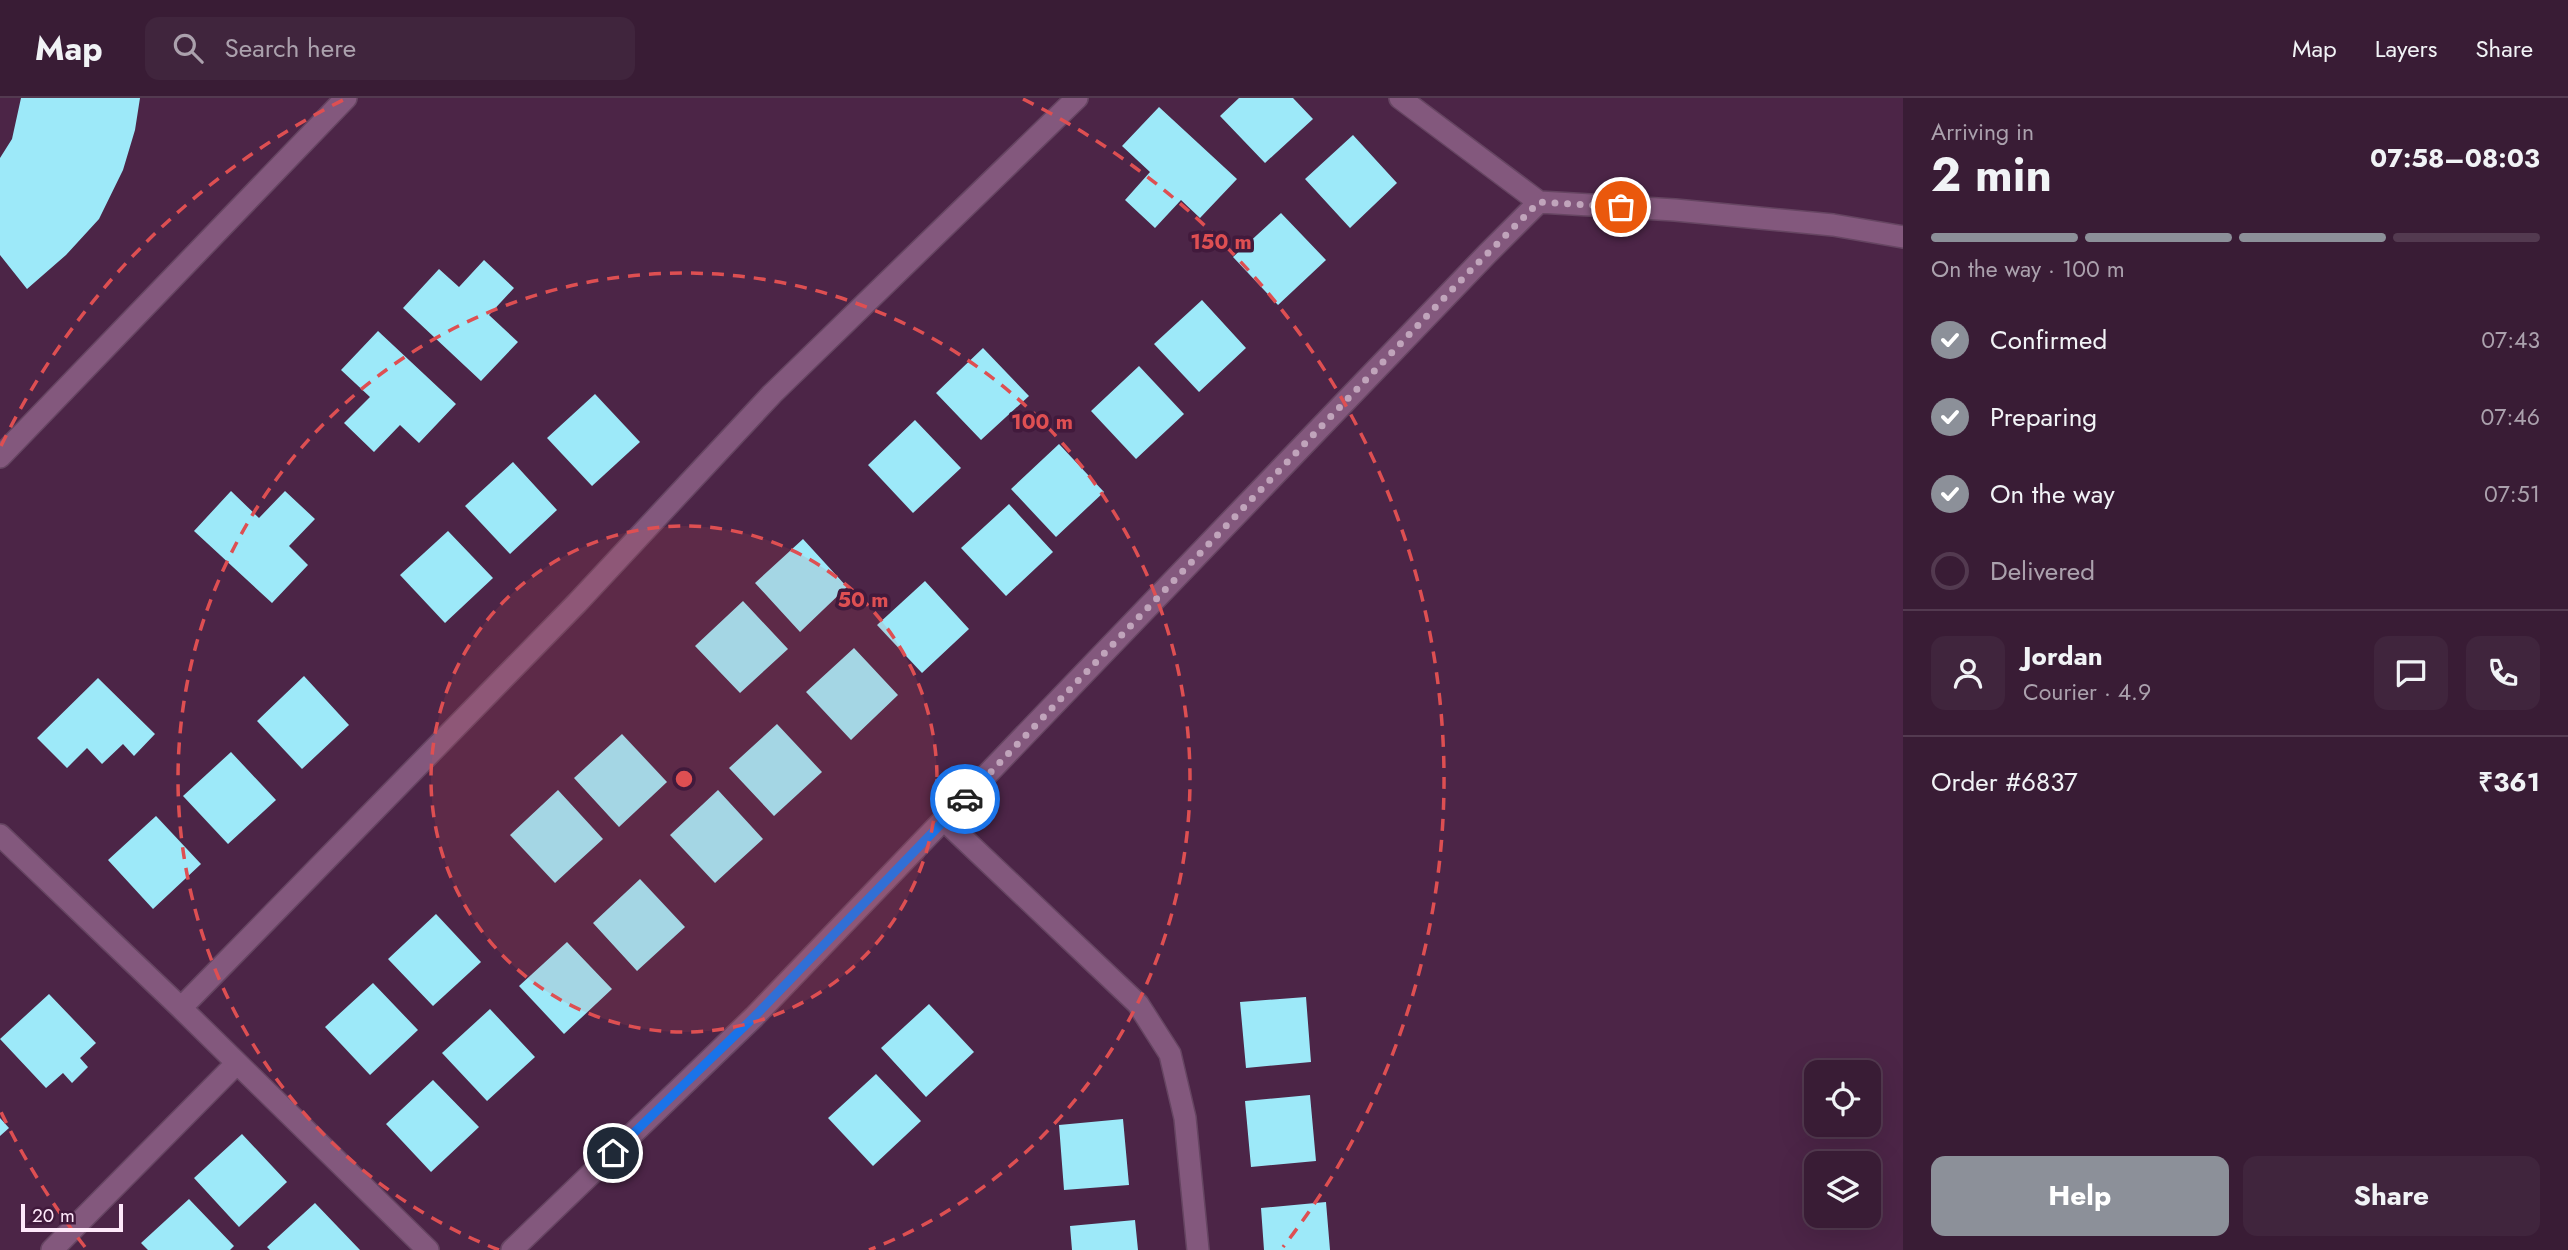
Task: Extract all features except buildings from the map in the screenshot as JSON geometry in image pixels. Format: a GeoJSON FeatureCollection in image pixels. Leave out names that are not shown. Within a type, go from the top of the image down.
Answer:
{"type":"FeatureCollection","features":[{"type":"Feature","properties":{"kind":"street"},"geometry":{"type":"LineString","coordinates":[[0,457],[346,98]]}},
{"type":"Feature","properties":{"kind":"street"},"geometry":{"type":"LineString","coordinates":[[181,1008],[577,603],[772,394],[1077,98]]}},
{"type":"Feature","properties":{"kind":"street"},"geometry":{"type":"LineString","coordinates":[[1400,98],[1539,202],[1675,210],[1833,225],[1903,237]]}},
{"type":"Feature","properties":{"kind":"street"},"geometry":{"type":"LineString","coordinates":[[512,1250],[754,1017],[1539,202]]}},
{"type":"Feature","properties":{"kind":"street"},"geometry":{"type":"LineString","coordinates":[[944,821],[1138,1004],[1170,1054],[1185,1118],[1198,1250]]}},
{"type":"Feature","properties":{"kind":"street"},"geometry":{"type":"LineString","coordinates":[[0,835],[428,1250]]}},
{"type":"Feature","properties":{"kind":"street"},"geometry":{"type":"LineString","coordinates":[[52,1250],[237,1063]]}},
{"type":"Feature","properties":{"kind":"way so far"},"geometry":{"type":"LineString","coordinates":[[965,799],[1539,202],[1621,207]]}},
{"type":"Feature","properties":{"kind":"route"},"geometry":{"type":"LineString","coordinates":[[613,1153],[754,1017],[965,799]]}}]}
